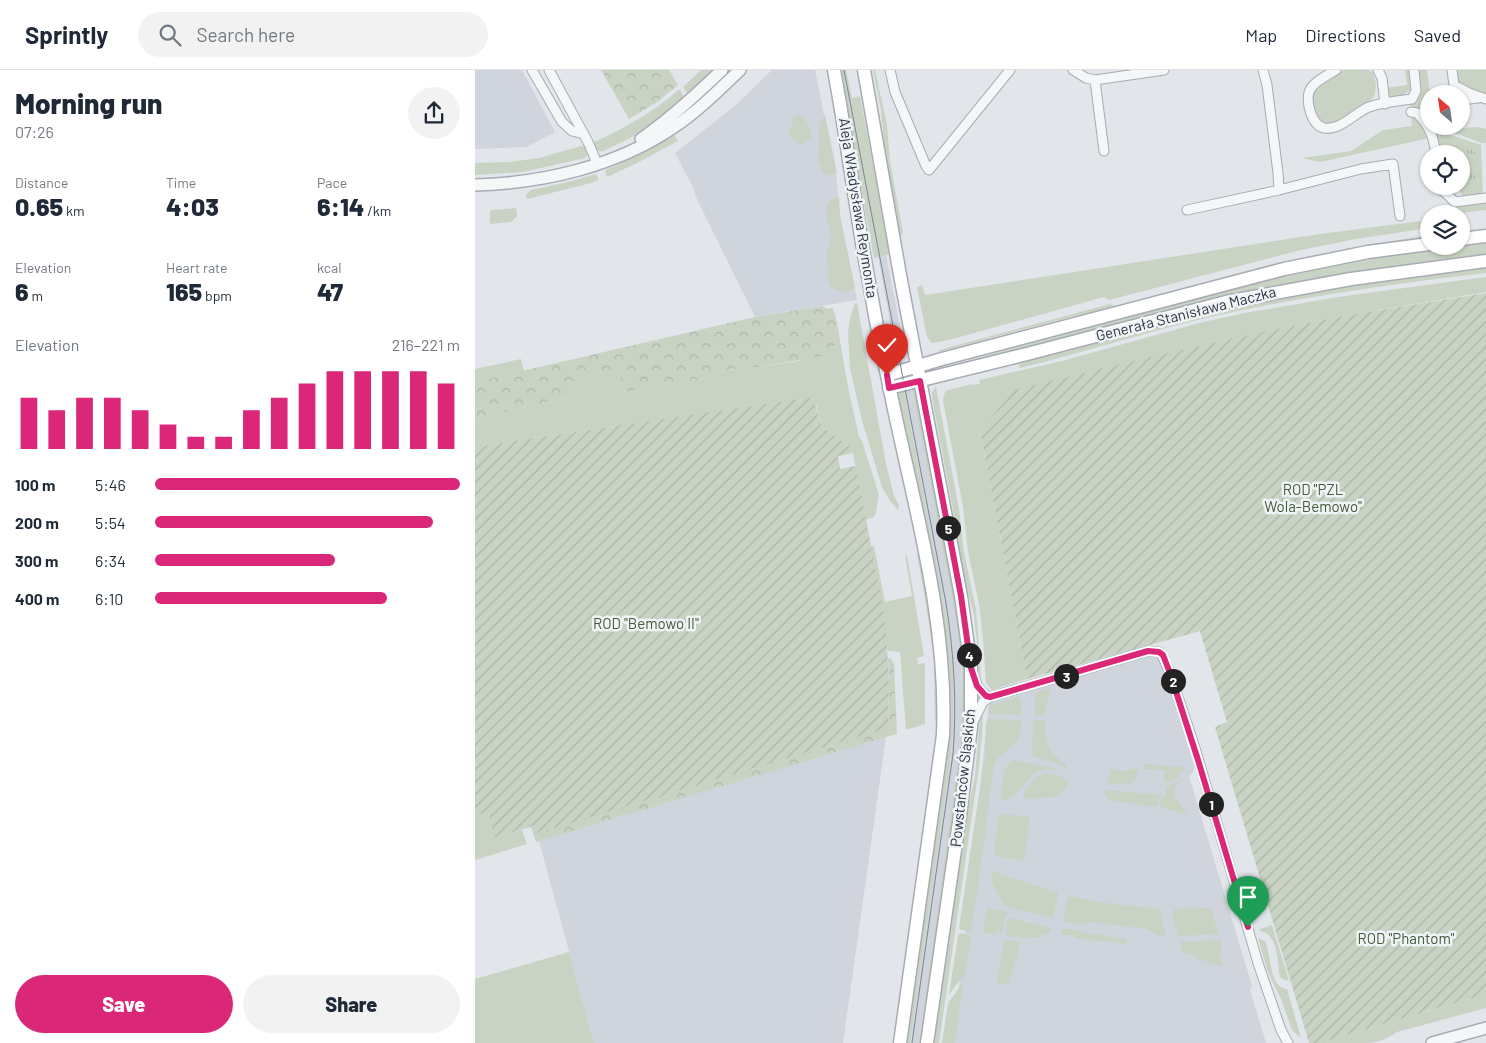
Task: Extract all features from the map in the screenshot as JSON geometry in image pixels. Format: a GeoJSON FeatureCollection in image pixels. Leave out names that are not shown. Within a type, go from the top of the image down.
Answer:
{"type":"FeatureCollection","features":[{"type":"Feature","properties":{"kind":"main road","name":"Aleja Władysława Reymonta"},"geometry":{"type":"LineString","coordinates":[[834,70],[863,248],[888,381]]}},
{"type":"Feature","properties":{"kind":"main road","name":"Aleja Władysława Reymonta"},"geometry":{"type":"LineString","coordinates":[[864,70],[917,367]]}},
{"type":"Feature","properties":{"kind":"main road"},"geometry":{"type":"LineString","coordinates":[[1470,238],[1486,236]]}},
{"type":"Feature","properties":{"kind":"main road","name":"Generała Stanisława Maczka"},"geometry":{"type":"LineString","coordinates":[[888,381],[917,367],[1284,269],[1368,252],[1420,245]]}},
{"type":"Feature","properties":{"kind":"main road","name":"Generała Stanisława Maczka"},"geometry":{"type":"LineString","coordinates":[[888,381],[920,381],[1226,302],[1342,280],[1486,261]]}},
{"type":"Feature","properties":{"kind":"main road","name":"Powstańców Śląskich"},"geometry":{"type":"LineString","coordinates":[[917,367],[961,596],[971,668],[971,727],[961,815],[927,1043]]}},
{"type":"Feature","properties":{"kind":"main road","name":"Powstańców Śląskich"},"geometry":{"type":"LineString","coordinates":[[888,381],[937,617],[945,708],[941,761],[900,1043]]}},
{"type":"Feature","properties":{"kind":"street"},"geometry":{"type":"LineString","coordinates":[[532,70],[566,127],[572,131],[584,134]]}},
{"type":"Feature","properties":{"kind":"street"},"geometry":{"type":"LineString","coordinates":[[549,70],[584,134],[597,163]]}},
{"type":"Feature","properties":{"kind":"street"},"geometry":{"type":"LineString","coordinates":[[597,163],[639,141],[658,128],[723,70]]}},
{"type":"Feature","properties":{"kind":"street"},"geometry":{"type":"LineString","coordinates":[[475,184],[537,179],[569,172],[634,150],[659,137],[695,112],[740,70]]}},
{"type":"Feature","properties":{"kind":"street"},"geometry":{"type":"LineString","coordinates":[[890,70],[895,92],[929,170],[1010,70]]}},
{"type":"Feature","properties":{"kind":"street"},"geometry":{"type":"LineString","coordinates":[[1073,70],[1078,75],[1095,80],[1141,71],[1164,70]]}},
{"type":"Feature","properties":{"kind":"street"},"geometry":{"type":"LineString","coordinates":[[1263,70],[1267,85],[1279,190]]}},
{"type":"Feature","properties":{"kind":"street"},"geometry":{"type":"LineString","coordinates":[[1336,70],[1312,86],[1308,93],[1312,117],[1317,125],[1325,128],[1341,125],[1369,107],[1412,99],[1416,91],[1414,70]]}},
{"type":"Feature","properties":{"kind":"street"},"geometry":{"type":"LineString","coordinates":[[1378,70],[1382,78],[1385,104]]}},
{"type":"Feature","properties":{"kind":"street"},"geometry":{"type":"LineString","coordinates":[[1452,70],[1454,85]]}},
{"type":"Feature","properties":{"kind":"street"},"geometry":{"type":"LineString","coordinates":[[1095,80],[1104,151]]}},
{"type":"Feature","properties":{"kind":"street"},"geometry":{"type":"LineString","coordinates":[[1470,93],[1484,98]]}},
{"type":"Feature","properties":{"kind":"street"},"geometry":{"type":"LineString","coordinates":[[1470,99],[1484,98]]}},
{"type":"Feature","properties":{"kind":"street"},"geometry":{"type":"LineString","coordinates":[[1411,112],[1417,113],[1420,116]]}},
{"type":"Feature","properties":{"kind":"street"},"geometry":{"type":"LineString","coordinates":[[1187,210],[1279,190],[1361,169],[1393,164],[1399,216]]}},
{"type":"Feature","properties":{"kind":"street"},"geometry":{"type":"LineString","coordinates":[[1447,195],[1455,202],[1486,198]]}},
{"type":"Feature","properties":{"kind":"street"},"geometry":{"type":"LineString","coordinates":[[971,727],[983,702],[990,697],[1148,651],[1159,652],[1163,655],[1195,748],[1258,963],[1281,1030],[1288,1043]]}},
{"type":"Feature","properties":{"kind":"street"},"geometry":{"type":"LineString","coordinates":[[971,668],[977,686],[986,696],[990,697]]}},
{"type":"Feature","properties":{"kind":"street"},"geometry":{"type":"LineString","coordinates":[[1432,1043],[1486,1028]]}},
{"type":"Feature","properties":{"kind":"street"},"geometry":{"type":"LineString","coordinates":[[1281,1030],[1281,1043]]}},
{"type":"Feature","properties":{"kind":"shaded area"},"geometry":{"type":"Polygon","coordinates":[[[475,70],[522,70],[555,132],[526,147],[475,149],[475,70]]]}},
{"type":"Feature","properties":{"kind":"shaded area"},"geometry":{"type":"Polygon","coordinates":[[[772,70],[815,70],[836,173],[840,216],[857,300],[755,317],[675,153],[737,104],[772,70]]]}},
{"type":"Feature","properties":{"kind":"shaded area"},"geometry":{"type":"Polygon","coordinates":[[[886,255],[903,341],[894,343],[878,257],[886,255]]]}},
{"type":"Feature","properties":{"kind":"shaded area"},"geometry":{"type":"Polygon","coordinates":[[[912,390],[956,620],[961,656],[962,704],[961,740],[956,783],[919,1043],[910,1043],[950,764],[953,734],[953,669],[948,624],[904,391],[912,390]]]}},
{"type":"Feature","properties":{"kind":"shaded area"},"geometry":{"type":"Polygon","coordinates":[[[1153,655],[1161,660],[1195,768],[1189,776],[1252,986],[1250,990],[1266,1043],[949,1043],[957,1004],[989,703],[1153,655]]]}},
{"type":"Feature","properties":{"kind":"shaded area"},"geometry":{"type":"Polygon","coordinates":[[[886,737],[843,1043],[594,1043],[539,841],[886,737]]]}},
{"type":"Feature","properties":{"kind":"green space"},"geometry":{"type":"Polygon","coordinates":[[[601,70],[669,70],[678,85],[657,102],[629,119],[601,70]]]}},
{"type":"Feature","properties":{"kind":"green space"},"geometry":{"type":"Polygon","coordinates":[[[701,70],[718,70],[690,97],[683,87],[701,70]]]}},
{"type":"Feature","properties":{"kind":"green space"},"geometry":{"type":"Polygon","coordinates":[[[839,70],[846,70],[852,98],[860,96],[890,254],[874,258],[839,70]]]}},
{"type":"Feature","properties":{"kind":"green space"},"geometry":{"type":"Polygon","coordinates":[[[873,70],[875,70],[887,125],[890,162],[903,232],[900,238],[888,185],[881,110],[873,70]]]}},
{"type":"Feature","properties":{"kind":"green space"},"geometry":{"type":"Polygon","coordinates":[[[1343,70],[1369,70],[1373,73],[1376,88],[1375,94],[1372,99],[1348,116],[1336,123],[1325,124],[1318,120],[1314,112],[1313,92],[1323,81],[1343,70]]]}},
{"type":"Feature","properties":{"kind":"green space"},"geometry":{"type":"Polygon","coordinates":[[[1405,70],[1412,70],[1413,87],[1407,93],[1397,97],[1386,93],[1386,88],[1407,85],[1405,70]]]}},
{"type":"Feature","properties":{"kind":"green space"},"geometry":{"type":"Polygon","coordinates":[[[1415,70],[1427,70],[1429,85],[1420,85],[1420,115],[1411,109],[1415,70]]]}},
{"type":"Feature","properties":{"kind":"green space"},"geometry":{"type":"Polygon","coordinates":[[[1456,70],[1486,70],[1486,95],[1470,89],[1470,85],[1460,85],[1456,70]]]}},
{"type":"Feature","properties":{"kind":"green space"},"geometry":{"type":"Polygon","coordinates":[[[680,89],[685,100],[642,132],[604,151],[597,150],[592,143],[638,119],[680,89]]]}},
{"type":"Feature","properties":{"kind":"green space"},"geometry":{"type":"Polygon","coordinates":[[[801,115],[809,126],[812,135],[811,138],[800,144],[789,136],[793,117],[801,115]]]}},
{"type":"Feature","properties":{"kind":"green space"},"geometry":{"type":"Polygon","coordinates":[[[825,115],[837,173],[831,175],[823,172],[818,161],[820,123],[825,115]]]}},
{"type":"Feature","properties":{"kind":"green space"},"geometry":{"type":"Polygon","coordinates":[[[1411,116],[1416,117],[1420,123],[1420,135],[1428,135],[1430,138],[1320,162],[1302,158],[1351,151],[1383,130],[1412,126],[1411,116]]]}},
{"type":"Feature","properties":{"kind":"green space"},"geometry":{"type":"Polygon","coordinates":[[[1470,127],[1486,129],[1486,143],[1460,135],[1470,135],[1470,127]]]}},
{"type":"Feature","properties":{"kind":"green space"},"geometry":{"type":"Polygon","coordinates":[[[672,135],[678,141],[607,177],[606,170],[640,154],[672,135]]]}},
{"type":"Feature","properties":{"kind":"green space"},"geometry":{"type":"Polygon","coordinates":[[[1450,135],[1481,145],[1483,196],[1462,195],[1470,195],[1470,145],[1438,145],[1437,136],[1450,135]]]}},
{"type":"Feature","properties":{"kind":"green space"},"geometry":{"type":"Polygon","coordinates":[[[585,145],[589,152],[585,158],[523,172],[475,175],[475,163],[510,162],[539,158],[585,145]]]}},
{"type":"Feature","properties":{"kind":"green space"},"geometry":{"type":"Polygon","coordinates":[[[1470,149],[1476,153],[1479,163],[1481,194],[1465,196],[1470,195],[1470,149]]]}},
{"type":"Feature","properties":{"kind":"green space"},"geometry":{"type":"Polygon","coordinates":[[[596,174],[599,180],[591,183],[527,199],[526,195],[531,190],[596,174]]]}},
{"type":"Feature","properties":{"kind":"green space"},"geometry":{"type":"Polygon","coordinates":[[[836,197],[839,197],[840,215],[855,288],[844,292],[835,290],[829,285],[827,271],[829,271],[829,268],[827,267],[829,266],[828,261],[826,262],[831,238],[826,210],[827,205],[836,197]]]}},
{"type":"Feature","properties":{"kind":"green space"},"geometry":{"type":"Polygon","coordinates":[[[1486,203],[1486,210],[1470,212],[1470,205],[1468,205],[1486,203]]]}},
{"type":"Feature","properties":{"kind":"green space"},"geometry":{"type":"Polygon","coordinates":[[[516,208],[517,216],[511,222],[490,224],[491,210],[516,208]]]}},
{"type":"Feature","properties":{"kind":"green space"},"geometry":{"type":"Polygon","coordinates":[[[1420,221],[1420,229],[1301,250],[1109,300],[1104,297],[932,343],[927,337],[917,287],[922,284],[925,295],[1320,234],[1420,221]]]}},
{"type":"Feature","properties":{"kind":"green space"},"geometry":{"type":"Polygon","coordinates":[[[1420,236],[1420,240],[1074,316],[938,352],[939,350],[1110,304],[1115,306],[1276,263],[1420,236]]]}},
{"type":"Feature","properties":{"kind":"green space"},"geometry":{"type":"Polygon","coordinates":[[[1486,242],[1486,255],[1324,278],[1228,295],[1006,354],[942,370],[941,368],[1271,278],[1353,261],[1420,251],[1420,255],[1470,255],[1470,244],[1486,242]]]}},
{"type":"Feature","properties":{"kind":"green space"},"geometry":{"type":"Polygon","coordinates":[[[1486,266],[1486,273],[1345,292],[1241,310],[1020,368],[1018,365],[1036,358],[1125,333],[1245,304],[1328,288],[1486,266]]]}},
{"type":"Feature","properties":{"kind":"green space"},"geometry":{"type":"Polygon","coordinates":[[[1486,277],[1486,292],[1292,326],[980,431],[1027,679],[992,690],[986,683],[979,604],[968,552],[963,507],[943,400],[945,392],[972,384],[980,384],[979,380],[1062,361],[1203,322],[1245,313],[1338,297],[1486,277]]]}},
{"type":"Feature","properties":{"kind":"green space","name":"ROD \"PZL Wola-Bemowo\""},"geometry":{"type":"Polygon","coordinates":[[[1486,293],[1486,994],[1319,1043],[1309,1043],[1215,727],[1227,722],[1200,631],[1027,679],[980,431],[1014,390],[1154,356],[1292,326],[1486,293]]]}},
{"type":"Feature","properties":{"kind":"green space"},"geometry":{"type":"Polygon","coordinates":[[[855,303],[857,303],[886,464],[894,496],[899,505],[898,510],[882,487],[861,417],[850,368],[848,332],[855,303]]]}},
{"type":"Feature","properties":{"kind":"green space"},"geometry":{"type":"Polygon","coordinates":[[[823,306],[826,309],[833,308],[837,323],[834,347],[819,357],[751,368],[725,370],[702,379],[626,392],[619,375],[597,373],[587,376],[577,384],[577,398],[558,400],[475,419],[475,382],[755,317],[823,306]]]}},
{"type":"Feature","properties":{"kind":"green space"},"geometry":{"type":"Polygon","coordinates":[[[837,323],[859,437],[862,441],[879,495],[875,516],[866,520],[852,448],[822,427],[816,404],[609,427],[475,447],[475,419],[558,400],[577,398],[577,384],[592,374],[619,375],[626,392],[702,379],[725,370],[799,361],[834,347],[837,323]]]}},
{"type":"Feature","properties":{"kind":"green space"},"geometry":{"type":"Polygon","coordinates":[[[521,359],[524,371],[475,382],[475,369],[521,359]]]}},
{"type":"Feature","properties":{"kind":"green space"},"geometry":{"type":"Polygon","coordinates":[[[936,387],[959,509],[964,553],[976,609],[982,689],[980,685],[974,615],[958,552],[955,520],[932,398],[932,392],[936,387]]]}},
{"type":"Feature","properties":{"kind":"green space"},"geometry":{"type":"Polygon","coordinates":[[[912,390],[916,390],[955,588],[965,652],[966,732],[922,1043],[919,1043],[961,740],[962,671],[956,620],[912,390]]]}},
{"type":"Feature","properties":{"kind":"green space"},"geometry":{"type":"Polygon","coordinates":[[[904,391],[948,624],[953,669],[953,734],[950,764],[910,1043],[907,1043],[908,1028],[949,710],[948,666],[942,616],[897,400],[897,394],[904,391]]]}},
{"type":"Feature","properties":{"kind":"green space","name":"ROD \"Bemowo II\""},"geometry":{"type":"Polygon","coordinates":[[[813,397],[822,427],[852,448],[853,453],[838,456],[840,469],[856,466],[884,615],[889,687],[888,728],[537,833],[534,826],[494,838],[488,812],[475,816],[475,447],[813,397]]]}},
{"type":"Feature","properties":{"kind":"green space"},"geometry":{"type":"Polygon","coordinates":[[[871,546],[874,546],[885,602],[912,596],[905,556],[907,555],[924,656],[917,658],[918,664],[925,663],[925,724],[906,730],[900,652],[888,651],[871,546]]]}},
{"type":"Feature","properties":{"kind":"green space"},"geometry":{"type":"Polygon","coordinates":[[[917,554],[920,556],[933,618],[939,722],[935,721],[934,660],[917,554]]]}},
{"type":"Feature","properties":{"kind":"green space"},"geometry":{"type":"Polygon","coordinates":[[[888,658],[894,664],[897,734],[536,842],[531,827],[535,826],[537,832],[888,728],[888,658]]]}},
{"type":"Feature","properties":{"kind":"green space"},"geometry":{"type":"Polygon","coordinates":[[[1048,688],[1050,693],[1045,716],[1034,716],[1036,694],[1048,688]]]}},
{"type":"Feature","properties":{"kind":"green space"},"geometry":{"type":"Polygon","coordinates":[[[1018,697],[1021,702],[1021,715],[990,714],[988,711],[991,705],[1018,697]]]}},
{"type":"Feature","properties":{"kind":"green space"},"geometry":{"type":"Polygon","coordinates":[[[983,706],[979,767],[939,1043],[932,1043],[961,840],[975,777],[980,714],[983,706]]]}},
{"type":"Feature","properties":{"kind":"green space"},"geometry":{"type":"Polygon","coordinates":[[[990,719],[1021,720],[1021,731],[1014,744],[997,759],[993,768],[971,931],[961,930],[959,928],[985,754],[986,722],[990,719]]]}},
{"type":"Feature","properties":{"kind":"green space"},"geometry":{"type":"Polygon","coordinates":[[[1034,720],[1045,721],[1050,750],[1057,758],[1067,764],[1066,768],[1059,764],[1034,757],[1031,754],[1034,720]]]}},
{"type":"Feature","properties":{"kind":"green space"},"geometry":{"type":"Polygon","coordinates":[[[1013,760],[1054,768],[1058,771],[1038,771],[1011,798],[1003,800],[1001,799],[1004,772],[1013,760]]]}},
{"type":"Feature","properties":{"kind":"green space"},"geometry":{"type":"Polygon","coordinates":[[[1143,765],[1182,767],[1184,769],[1177,778],[1164,783],[1165,770],[1144,769],[1143,765]]]}},
{"type":"Feature","properties":{"kind":"green space"},"geometry":{"type":"Polygon","coordinates":[[[1138,768],[1136,779],[1131,784],[1107,783],[1111,769],[1125,771],[1138,768]]]}},
{"type":"Feature","properties":{"kind":"green space"},"geometry":{"type":"Polygon","coordinates":[[[1047,773],[1059,776],[1067,781],[1068,784],[1060,795],[1025,799],[1023,793],[1031,783],[1039,776],[1047,773]]]}},
{"type":"Feature","properties":{"kind":"green space"},"geometry":{"type":"Polygon","coordinates":[[[1182,779],[1174,793],[1187,814],[1160,806],[1161,800],[1166,795],[1166,787],[1182,779]]]}},
{"type":"Feature","properties":{"kind":"green space"},"geometry":{"type":"Polygon","coordinates":[[[1105,790],[1162,795],[1159,798],[1158,805],[1155,807],[1109,800],[1104,792],[1105,790]]]}},
{"type":"Feature","properties":{"kind":"green space"},"geometry":{"type":"Polygon","coordinates":[[[488,812],[494,838],[522,830],[527,844],[475,860],[475,816],[488,812]]]}},
{"type":"Feature","properties":{"kind":"green space"},"geometry":{"type":"Polygon","coordinates":[[[999,815],[1030,817],[1024,861],[999,857],[994,854],[999,815]]]}},
{"type":"Feature","properties":{"kind":"green space"},"geometry":{"type":"Polygon","coordinates":[[[992,871],[1058,893],[1053,918],[1005,906],[991,881],[992,871]]]}},
{"type":"Feature","properties":{"kind":"green space"},"geometry":{"type":"Polygon","coordinates":[[[1070,896],[1097,902],[1159,909],[1166,936],[1157,935],[1147,929],[1089,922],[1080,925],[1065,922],[1067,899],[1070,896]]]}},
{"type":"Feature","properties":{"kind":"green space"},"geometry":{"type":"Polygon","coordinates":[[[987,908],[1009,913],[1004,919],[1002,933],[996,932],[995,935],[983,931],[987,908]]]}},
{"type":"Feature","properties":{"kind":"green space"},"geometry":{"type":"Polygon","coordinates":[[[1210,908],[1220,934],[1178,936],[1172,914],[1175,909],[1210,908]]]}},
{"type":"Feature","properties":{"kind":"green space"},"geometry":{"type":"Polygon","coordinates":[[[1010,918],[1051,928],[1050,933],[1041,935],[1041,937],[1022,938],[1006,936],[1007,921],[1010,918]]]}},
{"type":"Feature","properties":{"kind":"green space"},"geometry":{"type":"Polygon","coordinates":[[[1272,925],[1289,981],[1280,977],[1276,950],[1271,937],[1260,931],[1260,929],[1272,925]]]}},
{"type":"Feature","properties":{"kind":"green space"},"geometry":{"type":"Polygon","coordinates":[[[1064,928],[1126,939],[1126,944],[1074,938],[1074,935],[1064,935],[1061,932],[1064,928]]]}},
{"type":"Feature","properties":{"kind":"green space"},"geometry":{"type":"Polygon","coordinates":[[[960,933],[971,936],[965,977],[962,977],[949,995],[958,935],[960,933]]]}},
{"type":"Feature","properties":{"kind":"green space"},"geometry":{"type":"Polygon","coordinates":[[[1258,938],[1265,941],[1271,970],[1277,983],[1287,989],[1301,1038],[1292,1030],[1282,1001],[1268,972],[1258,938]]]}},
{"type":"Feature","properties":{"kind":"green space"},"geometry":{"type":"Polygon","coordinates":[[[1004,940],[1021,942],[1008,984],[997,984],[1004,940]]]}},
{"type":"Feature","properties":{"kind":"green space"},"geometry":{"type":"Polygon","coordinates":[[[1222,940],[1221,966],[1195,958],[1196,956],[1181,951],[1180,942],[1222,940]]]}},
{"type":"Feature","properties":{"kind":"green space"},"geometry":{"type":"Polygon","coordinates":[[[569,952],[594,1043],[475,1043],[475,979],[569,952]]]}},
{"type":"Feature","properties":{"kind":"green space"},"geometry":{"type":"Polygon","coordinates":[[[961,985],[963,985],[955,1043],[942,1043],[948,1003],[961,985]]]}},
{"type":"Feature","properties":{"kind":"green space"},"geometry":{"type":"Polygon","coordinates":[[[1486,994],[1486,1008],[1397,1032],[1388,1038],[1378,1041],[1371,1043],[1319,1043],[1486,994]]]}},
{"type":"Feature","properties":{"kind":"tram line"},"geometry":{"type":"LineString","coordinates":[[844,70],[946,603],[953,660],[955,697],[953,754],[912,1043]]}},
{"type":"Feature","properties":{"kind":"route"},"geometry":{"type":"LineString","coordinates":[[887,375],[889,388],[920,381],[961,596],[971,668],[977,686],[981,692],[990,697],[1148,651],[1159,652],[1163,655],[1195,748],[1248,927]]}},
{"type":"Feature","properties":{"kind":"park label","name":"ROD \"Phantom\""},"geometry":{"type":"Point","coordinates":[1406,939]}}]}
